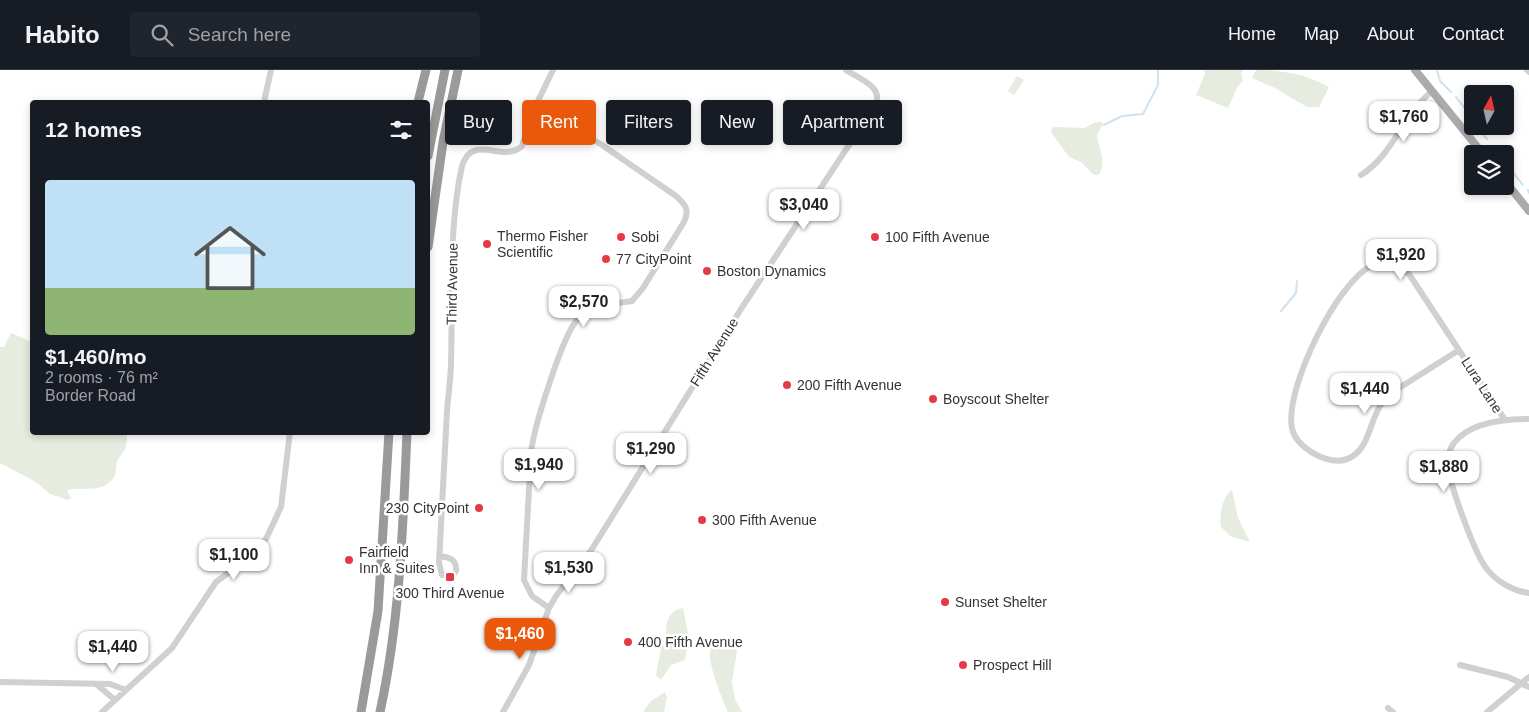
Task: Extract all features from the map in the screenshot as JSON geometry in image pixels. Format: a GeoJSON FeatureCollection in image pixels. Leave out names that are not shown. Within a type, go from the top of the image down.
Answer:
{"type":"FeatureCollection","features":[{"type":"Feature","properties":{"kind":"highway"},"geometry":{"type":"LineString","coordinates":[[419,99],[421,70]]}},
{"type":"Feature","properties":{"kind":"highway"},"geometry":{"type":"LineString","coordinates":[[419,99],[426,70]]}},
{"type":"Feature","properties":{"kind":"highway"},"geometry":{"type":"LineString","coordinates":[[430,146],[445,70]]}},
{"type":"Feature","properties":{"kind":"highway"},"geometry":{"type":"LineString","coordinates":[[430,233],[445,128],[458,70]]}},
{"type":"Feature","properties":{"kind":"highway"},"geometry":{"type":"LineString","coordinates":[[361,712],[378,611],[389,435]]}},
{"type":"Feature","properties":{"kind":"highway"},"geometry":{"type":"LineString","coordinates":[[380,712],[391,653],[398,594],[407,435]]}},
{"type":"Feature","properties":{"kind":"main road"},"geometry":{"type":"LineString","coordinates":[[1415,70],[1476,145]]}},
{"type":"Feature","properties":{"kind":"main road"},"geometry":{"type":"LineString","coordinates":[[1514,192],[1529,211]]}},
{"type":"Feature","properties":{"kind":"street"},"geometry":{"type":"LineString","coordinates":[[264,100],[271,70]]}},
{"type":"Feature","properties":{"kind":"street","name":"Third Avenue"},"geometry":{"type":"LineString","coordinates":[[538,100],[553,70]]}},
{"type":"Feature","properties":{"kind":"street","name":"Fifth Avenue"},"geometry":{"type":"LineString","coordinates":[[503,712],[529,665],[549,608],[564,584],[592,549],[741,309],[875,106],[878,95],[874,88],[846,70]]}},
{"type":"Feature","properties":{"kind":"street"},"geometry":{"type":"LineString","coordinates":[[1361,174],[1381,159],[1413,110],[1432,91]]}},
{"type":"Feature","properties":{"kind":"street"},"geometry":{"type":"LineString","coordinates":[[549,608],[529,591],[525,585],[524,575],[530,453],[544,401],[567,336],[577,319],[605,305],[632,301],[684,222],[687,212],[685,204],[676,196],[596,141]]}},
{"type":"Feature","properties":{"kind":"street","name":"Third Avenue"},"geometry":{"type":"LineString","coordinates":[[439,556],[451,370],[451,259],[461,169],[466,156],[474,150],[509,152],[519,148],[522,144]]}},
{"type":"Feature","properties":{"kind":"street","name":"Lura Lane"},"geometry":{"type":"LineString","coordinates":[[1459,350],[1388,397],[1378,411],[1364,444],[1353,457],[1343,461],[1328,460],[1303,446],[1295,436],[1291,419],[1296,392],[1311,346],[1349,287],[1363,271],[1376,263],[1393,263],[1409,274],[1459,350],[1505,420]]}},
{"type":"Feature","properties":{"kind":"street"},"geometry":{"type":"LineString","coordinates":[[1529,419],[1505,420],[1484,425],[1463,435],[1454,442],[1448,463],[1454,489],[1486,568],[1509,587],[1529,594]]}},
{"type":"Feature","properties":{"kind":"street"},"geometry":{"type":"LineString","coordinates":[[102,712],[176,643],[214,584],[255,552],[269,535],[277,520],[282,501],[290,435]]}},
{"type":"Feature","properties":{"kind":"street"},"geometry":{"type":"LineString","coordinates":[[1460,665],[1526,685]]}},
{"type":"Feature","properties":{"kind":"street"},"geometry":{"type":"LineString","coordinates":[[1487,712],[1526,685],[1529,677]]}},
{"type":"Feature","properties":{"kind":"street"},"geometry":{"type":"LineString","coordinates":[[0,682],[113,684],[126,690]]}},
{"type":"Feature","properties":{"kind":"street"},"geometry":{"type":"LineString","coordinates":[[93,683],[102,687],[115,700]]}},
{"type":"Feature","properties":{"kind":"shaded area"},"geometry":{"type":"Polygon","coordinates":[[[1204,70],[1243,70],[1241,74],[1243,81],[1238,86],[1228,108],[1196,95],[1205,74],[1204,70]]]}},
{"type":"Feature","properties":{"kind":"shaded area"},"geometry":{"type":"Polygon","coordinates":[[[1256,70],[1294,74],[1312,79],[1329,87],[1319,107],[1307,107],[1275,88],[1252,78],[1256,70]]]}},
{"type":"Feature","properties":{"kind":"shaded area"},"geometry":{"type":"Polygon","coordinates":[[[1017,76],[1024,80],[1014,95],[1008,91],[1017,76]]]}},
{"type":"Feature","properties":{"kind":"shaded area"},"geometry":{"type":"Polygon","coordinates":[[[1096,122],[1102,122],[1103,124],[1097,135],[1102,155],[1102,166],[1098,175],[1094,175],[1081,162],[1069,157],[1051,132],[1052,128],[1055,127],[1084,128],[1096,122]]]}},
{"type":"Feature","properties":{"kind":"shaded area"},"geometry":{"type":"Polygon","coordinates":[[[11,333],[30,341],[30,435],[126,435],[126,446],[118,460],[114,478],[107,484],[96,488],[67,490],[71,498],[68,500],[50,494],[36,482],[0,463],[0,347],[4,347],[11,333]]]}},
{"type":"Feature","properties":{"kind":"shaded area"},"geometry":{"type":"Polygon","coordinates":[[[1232,490],[1238,518],[1250,542],[1230,536],[1221,527],[1222,507],[1226,497],[1232,490]]]}},
{"type":"Feature","properties":{"kind":"shaded area"},"geometry":{"type":"Polygon","coordinates":[[[683,608],[689,638],[685,660],[671,665],[661,680],[656,675],[661,648],[666,642],[668,620],[673,612],[683,608]]]}},
{"type":"Feature","properties":{"kind":"shaded area"},"geometry":{"type":"Polygon","coordinates":[[[720,641],[734,646],[737,651],[732,682],[735,699],[742,712],[728,712],[715,680],[710,653],[713,645],[720,641]]]}},
{"type":"Feature","properties":{"kind":"shaded area"},"geometry":{"type":"Polygon","coordinates":[[[665,692],[667,698],[664,712],[643,712],[651,701],[665,692]]]}},
{"type":"Feature","properties":{"kind":"waterway"},"geometry":{"type":"LineString","coordinates":[[1104,125],[1122,116],[1143,114],[1158,85],[1158,70]]}},
{"type":"Feature","properties":{"kind":"waterway"},"geometry":{"type":"LineString","coordinates":[[1437,70],[1440,81],[1451,92]]}},
{"type":"Feature","properties":{"kind":"waterway"},"geometry":{"type":"LineString","coordinates":[[1456,97],[1464,107]]}},
{"type":"Feature","properties":{"kind":"waterway"},"geometry":{"type":"LineString","coordinates":[[1484,135],[1487,139]]}},
{"type":"Feature","properties":{"kind":"waterway"},"geometry":{"type":"LineString","coordinates":[[1514,174],[1523,185]]}},
{"type":"Feature","properties":{"kind":"waterway"},"geometry":{"type":"LineString","coordinates":[[1281,311],[1296,293],[1297,281]]}},
{"type":"Feature","properties":{"kind":"place","name":"Sobi"},"geometry":{"type":"Point","coordinates":[621,237]}},
{"type":"Feature","properties":{"kind":"place","name":"100 Fifth Avenue"},"geometry":{"type":"Point","coordinates":[875,237]}},
{"type":"Feature","properties":{"kind":"place","name":"Thermo Fisher Scientific"},"geometry":{"type":"Point","coordinates":[487,244]}},
{"type":"Feature","properties":{"kind":"place","name":"77 CityPoint"},"geometry":{"type":"Point","coordinates":[606,259]}},
{"type":"Feature","properties":{"kind":"place","name":"Boston Dynamics"},"geometry":{"type":"Point","coordinates":[707,271]}},
{"type":"Feature","properties":{"kind":"place","name":"200 Fifth Avenue"},"geometry":{"type":"Point","coordinates":[787,385]}},
{"type":"Feature","properties":{"kind":"place","name":"Boyscout Shelter"},"geometry":{"type":"Point","coordinates":[933,399]}},
{"type":"Feature","properties":{"kind":"place","name":"230 CityPoint"},"geometry":{"type":"Point","coordinates":[479,508]}},
{"type":"Feature","properties":{"kind":"place","name":"300 Fifth Avenue"},"geometry":{"type":"Point","coordinates":[702,520]}},
{"type":"Feature","properties":{"kind":"place","name":"Fairfield Inn & Suites"},"geometry":{"type":"Point","coordinates":[349,560]}},
{"type":"Feature","properties":{"kind":"place","name":"300 Third Avenue"},"geometry":{"type":"Point","coordinates":[450,577]}},
{"type":"Feature","properties":{"kind":"place","name":"Sunset Shelter"},"geometry":{"type":"Point","coordinates":[945,602]}},
{"type":"Feature","properties":{"kind":"place","name":"400 Fifth Avenue"},"geometry":{"type":"Point","coordinates":[628,642]}},
{"type":"Feature","properties":{"kind":"place","name":"Prospect Hill"},"geometry":{"type":"Point","coordinates":[963,665]}}]}
